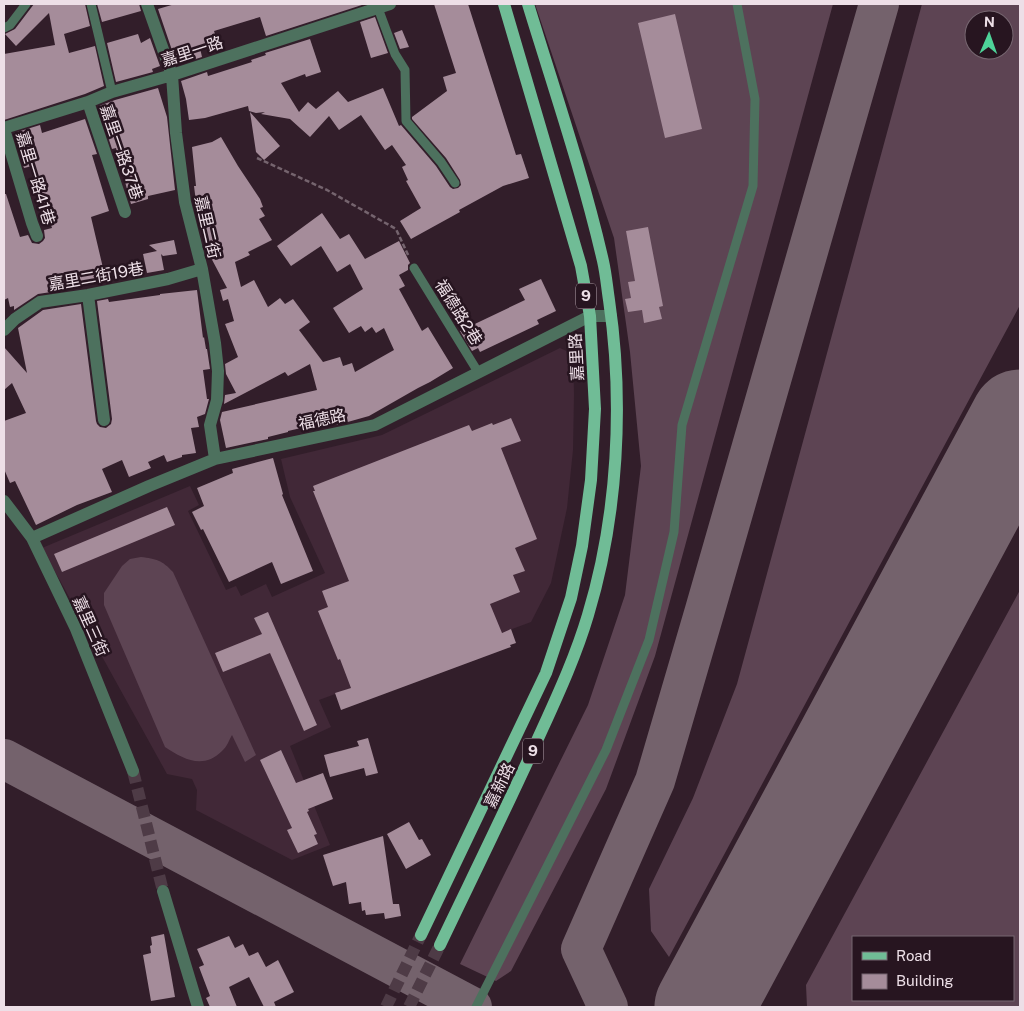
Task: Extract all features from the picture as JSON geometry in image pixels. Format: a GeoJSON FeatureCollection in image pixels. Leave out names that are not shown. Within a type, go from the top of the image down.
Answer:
{"type":"FeatureCollection","features":[{"type":"Feature","properties":{"kind":"main road","name":"嘉里路"},"geometry":{"type":"LineString","coordinates":[[504,4],[581,266],[590,316],[595,408],[591,480],[582,546],[572,598]]}},
{"type":"Feature","properties":{"kind":"main road","name":"9"},"geometry":{"type":"LineString","coordinates":[[528,4],[594,227],[603,263],[611,316]]}},
{"type":"Feature","properties":{"kind":"main road","name":"嘉新路"},"geometry":{"type":"LineString","coordinates":[[440,945],[566,678],[588,614],[604,550],[610,510],[617,432],[616,370],[611,316]]}},
{"type":"Feature","properties":{"kind":"main road","name":"嘉新路"},"geometry":{"type":"LineString","coordinates":[[421,935],[546,673],[572,598]]}},
{"type":"Feature","properties":{"kind":"street","name":"嘉里二街"},"geometry":{"type":"LineString","coordinates":[[147,4],[172,75],[176,133],[185,202],[202,269],[215,343],[218,371],[217,400],[210,425],[215,459]]}},
{"type":"Feature","properties":{"kind":"street","name":"嘉里一路"},"geometry":{"type":"LineString","coordinates":[[4,128],[88,102],[112,92],[172,75],[374,7]]}},
{"type":"Feature","properties":{"kind":"street","name":"嘉里一路37巷"},"geometry":{"type":"LineString","coordinates":[[88,102],[125,212]]}},
{"type":"Feature","properties":{"kind":"street","name":"嘉里一路41巷"},"geometry":{"type":"LineString","coordinates":[[4,128],[37,236]]}},
{"type":"Feature","properties":{"kind":"street","name":"嘉里二街19巷"},"geometry":{"type":"LineString","coordinates":[[4,330],[15,319],[40,302],[88,295],[168,279],[202,269]]}},
{"type":"Feature","properties":{"kind":"street"},"geometry":{"type":"LineString","coordinates":[[88,295],[104,420]]}},
{"type":"Feature","properties":{"kind":"street","name":"福德路"},"geometry":{"type":"LineString","coordinates":[[32,538],[215,459],[375,424],[590,316],[611,316]]}},
{"type":"Feature","properties":{"kind":"street","name":"嘉里三街"},"geometry":{"type":"LineString","coordinates":[[4,501],[32,538],[76,629],[133,771]]}},
{"type":"Feature","properties":{"kind":"street"},"geometry":{"type":"LineString","coordinates":[[163,891],[198,1007]]}},
{"type":"Feature","properties":{"kind":"lane"},"geometry":{"type":"LineString","coordinates":[[4,28],[10,24],[26,4]]}},
{"type":"Feature","properties":{"kind":"lane"},"geometry":{"type":"LineString","coordinates":[[91,4],[112,92]]}},
{"type":"Feature","properties":{"kind":"lane"},"geometry":{"type":"LineString","coordinates":[[476,1007],[606,750],[649,640],[674,532],[682,426],[753,186],[755,99],[737,4]]}},
{"type":"Feature","properties":{"kind":"lane"},"geometry":{"type":"LineString","coordinates":[[374,7],[395,54],[405,70],[406,121],[441,162],[454,183]]}},
{"type":"Feature","properties":{"kind":"lane","name":"福德路2巷"},"geometry":{"type":"LineString","coordinates":[[414,268],[478,372]]}},
{"type":"Feature","properties":{"kind":"path"},"geometry":{"type":"LineString","coordinates":[[257,158],[327,190],[396,229],[414,268]]}},
{"type":"Feature","properties":{"kind":"shaded area"},"geometry":{"type":"Polygon","coordinates":[[[535,4],[833,4],[655,656],[606,789],[511,971],[496,981],[460,964],[588,705],[625,595],[641,466],[630,352],[614,238],[535,4]]]}},
{"type":"Feature","properties":{"kind":"shaded area"},"geometry":{"type":"Polygon","coordinates":[[[922,4],[1020,4],[1020,305],[669,957],[651,931],[649,889],[693,798],[737,684],[922,4]]]}},
{"type":"Feature","properties":{"kind":"shaded area"},"geometry":{"type":"Polygon","coordinates":[[[560,348],[573,354],[573,450],[567,508],[551,583],[531,622],[319,700],[331,727],[290,746],[330,845],[292,860],[196,810],[197,790],[192,779],[167,774],[42,548],[190,486],[199,505],[188,511],[226,590],[236,586],[241,596],[266,584],[272,597],[325,573],[290,497],[281,459],[382,435],[560,348]]]}},
{"type":"Feature","properties":{"kind":"shaded area"},"geometry":{"type":"Polygon","coordinates":[[[141,557],[158,561],[173,572],[256,755],[245,762],[232,735],[224,749],[208,760],[193,761],[186,759],[165,747],[104,605],[104,593],[122,566],[130,559],[141,557]]]}},
{"type":"Feature","properties":{"kind":"shaded area"},"geometry":{"type":"Polygon","coordinates":[[[1020,590],[1020,1007],[807,1007],[806,985],[1020,590]]]}},
{"type":"Feature","properties":{"kind":"building"},"geometry":{"type":"Polygon","coordinates":[[[34,4],[85,4],[90,26],[64,34],[69,53],[95,46],[104,86],[4,120],[4,54],[55,45],[49,13],[16,46],[5,34],[15,29],[34,4]]]}},
{"type":"Feature","properties":{"kind":"building"},"geometry":{"type":"Polygon","coordinates":[[[97,4],[139,4],[141,11],[102,22],[97,4]]]}},
{"type":"Feature","properties":{"kind":"building"},"geometry":{"type":"Polygon","coordinates":[[[175,4],[365,4],[266,36],[260,17],[214,31],[218,43],[200,48],[202,57],[177,65],[158,9],[175,4]]]}},
{"type":"Feature","properties":{"kind":"building"},"geometry":{"type":"Polygon","coordinates":[[[434,4],[468,4],[516,155],[521,154],[529,178],[503,186],[411,239],[400,221],[421,208],[406,181],[408,180],[402,167],[406,165],[392,145],[385,150],[361,115],[339,130],[329,116],[310,137],[290,119],[261,114],[265,112],[256,113],[249,111],[248,106],[205,118],[189,120],[181,81],[207,72],[208,76],[252,62],[251,60],[266,55],[265,53],[310,39],[321,72],[306,77],[305,74],[281,83],[299,112],[308,102],[316,109],[338,91],[348,102],[383,88],[399,126],[401,125],[436,166],[450,187],[453,189],[458,188],[461,185],[460,180],[446,158],[412,119],[412,117],[447,91],[443,77],[456,73],[434,4]]]}},
{"type":"Feature","properties":{"kind":"building"},"geometry":{"type":"Polygon","coordinates":[[[675,14],[702,129],[665,138],[638,23],[675,14]]]}},
{"type":"Feature","properties":{"kind":"building"},"geometry":{"type":"Polygon","coordinates":[[[375,17],[388,53],[371,58],[360,22],[375,17]]]}},
{"type":"Feature","properties":{"kind":"building"},"geometry":{"type":"Polygon","coordinates":[[[402,30],[409,47],[400,49],[394,33],[402,30]]]}},
{"type":"Feature","properties":{"kind":"building"},"geometry":{"type":"Polygon","coordinates":[[[138,34],[141,43],[150,38],[160,66],[152,69],[153,72],[116,82],[107,43],[138,34]]]}},
{"type":"Feature","properties":{"kind":"building"},"geometry":{"type":"Polygon","coordinates":[[[158,88],[167,117],[175,190],[148,196],[148,199],[131,204],[116,148],[112,149],[99,106],[158,88]]]}},
{"type":"Feature","properties":{"kind":"building"},"geometry":{"type":"Polygon","coordinates":[[[250,112],[280,146],[264,160],[256,152],[250,112]]]}},
{"type":"Feature","properties":{"kind":"building"},"geometry":{"type":"Polygon","coordinates":[[[85,119],[97,154],[92,155],[109,211],[91,217],[103,268],[101,268],[104,282],[38,294],[14,310],[14,306],[10,307],[8,298],[4,300],[4,194],[6,194],[20,237],[28,235],[32,243],[39,244],[45,238],[44,230],[52,228],[32,166],[24,168],[14,133],[40,125],[42,133],[85,119]]]}},
{"type":"Feature","properties":{"kind":"building"},"geometry":{"type":"Polygon","coordinates":[[[221,137],[260,199],[263,207],[260,208],[265,216],[259,219],[272,240],[248,252],[250,255],[235,262],[241,287],[254,280],[268,307],[280,298],[285,304],[293,299],[310,322],[299,330],[323,362],[340,357],[343,366],[352,363],[355,372],[394,350],[384,328],[376,333],[372,327],[365,332],[361,326],[349,333],[333,308],[363,289],[350,264],[337,272],[321,246],[291,266],[277,246],[322,213],[340,239],[349,234],[365,259],[399,241],[410,263],[408,270],[399,275],[405,286],[399,289],[422,331],[428,327],[453,368],[369,416],[337,425],[336,420],[288,431],[268,437],[268,439],[226,448],[220,420],[222,412],[317,390],[310,364],[288,376],[285,372],[224,404],[225,395],[236,393],[226,374],[225,364],[238,357],[225,324],[234,321],[228,299],[223,301],[220,290],[227,288],[209,254],[197,210],[192,147],[212,142],[221,137]]]}},
{"type":"Feature","properties":{"kind":"building"},"geometry":{"type":"Polygon","coordinates":[[[648,227],[663,306],[659,307],[662,319],[644,323],[642,310],[628,312],[625,299],[631,298],[628,282],[635,281],[626,231],[648,227]]]}},
{"type":"Feature","properties":{"kind":"building"},"geometry":{"type":"Polygon","coordinates":[[[174,240],[177,254],[163,256],[161,254],[164,270],[147,273],[143,254],[157,251],[149,245],[174,240]]]}},
{"type":"Feature","properties":{"kind":"building"},"geometry":{"type":"Polygon","coordinates":[[[541,279],[556,311],[537,320],[539,324],[480,352],[478,348],[472,351],[460,331],[525,300],[519,289],[541,279]]]}},
{"type":"Feature","properties":{"kind":"building"},"geometry":{"type":"Polygon","coordinates":[[[197,290],[203,338],[210,369],[203,370],[207,399],[209,399],[205,414],[197,417],[199,427],[191,428],[196,453],[182,455],[182,457],[167,462],[164,455],[148,462],[151,468],[129,477],[122,460],[102,469],[112,492],[77,505],[36,525],[15,481],[10,483],[4,469],[4,421],[26,413],[12,383],[4,390],[4,347],[27,373],[18,328],[43,310],[81,304],[96,421],[100,427],[106,428],[111,424],[112,419],[97,301],[108,299],[109,302],[197,290]]]}},
{"type":"Feature","properties":{"kind":"building"},"geometry":{"type":"Polygon","coordinates":[[[511,418],[521,441],[501,448],[537,539],[515,548],[525,571],[513,575],[520,592],[490,604],[502,633],[511,629],[516,643],[510,645],[511,647],[341,710],[335,693],[351,688],[318,611],[328,607],[322,591],[349,581],[313,491],[315,491],[313,486],[469,425],[472,431],[511,418]]]}},
{"type":"Feature","properties":{"kind":"building"},"geometry":{"type":"Polygon","coordinates":[[[273,458],[282,495],[313,571],[281,584],[272,562],[229,582],[203,529],[201,530],[192,512],[204,506],[197,488],[233,473],[232,469],[273,458]]]}},
{"type":"Feature","properties":{"kind":"building"},"geometry":{"type":"Polygon","coordinates":[[[167,507],[175,525],[62,572],[54,554],[167,507]]]}},
{"type":"Feature","properties":{"kind":"building"},"geometry":{"type":"Polygon","coordinates":[[[268,612],[317,725],[304,731],[270,653],[223,672],[215,653],[262,634],[254,618],[268,612]]]}},
{"type":"Feature","properties":{"kind":"building"},"geometry":{"type":"Polygon","coordinates":[[[368,738],[378,773],[366,776],[364,768],[330,777],[324,755],[359,746],[357,741],[368,738]]]}},
{"type":"Feature","properties":{"kind":"building"},"geometry":{"type":"Polygon","coordinates":[[[281,750],[296,783],[323,773],[333,799],[308,809],[309,811],[307,812],[317,834],[314,835],[318,844],[298,853],[287,830],[292,828],[260,760],[281,750]]]}},
{"type":"Feature","properties":{"kind":"building"},"geometry":{"type":"Polygon","coordinates":[[[409,822],[419,840],[422,839],[431,855],[406,869],[387,834],[409,822]]]}},
{"type":"Feature","properties":{"kind":"building"},"geometry":{"type":"Polygon","coordinates":[[[383,836],[393,904],[399,904],[401,916],[385,919],[384,913],[366,915],[365,910],[362,911],[361,902],[349,904],[346,882],[333,886],[323,855],[383,836]]]}},
{"type":"Feature","properties":{"kind":"building"},"geometry":{"type":"Polygon","coordinates":[[[164,934],[175,997],[151,1001],[143,955],[151,953],[151,937],[164,934]]]}},
{"type":"Feature","properties":{"kind":"building"},"geometry":{"type":"Polygon","coordinates":[[[229,936],[235,948],[243,944],[249,956],[258,952],[266,967],[278,960],[294,992],[274,1002],[276,1007],[264,1007],[249,977],[229,987],[237,1007],[210,1007],[206,998],[210,996],[199,967],[204,965],[197,949],[229,936]]]}},
{"type":"Feature","properties":{"kind":"taxiway"},"geometry":{"type":"LineString","coordinates":[[608,1007],[581,949],[655,781],[879,4]]}},
{"type":"Feature","properties":{"kind":"taxiway"},"geometry":{"type":"LineString","coordinates":[[4,759],[472,1007]]}},
{"type":"Feature","properties":{"kind":"runway"},"geometry":{"type":"LineString","coordinates":[[704,1007],[1020,419]]}},
{"type":"Feature","properties":{"kind":"tunnel"},"geometry":{"type":"LineString","coordinates":[[133,771],[163,891]]}},
{"type":"Feature","properties":{"kind":"tunnel"},"geometry":{"type":"LineString","coordinates":[[386,1007],[421,935]]}},
{"type":"Feature","properties":{"kind":"tunnel"},"geometry":{"type":"LineString","coordinates":[[409,1007],[440,945]]}}]}
